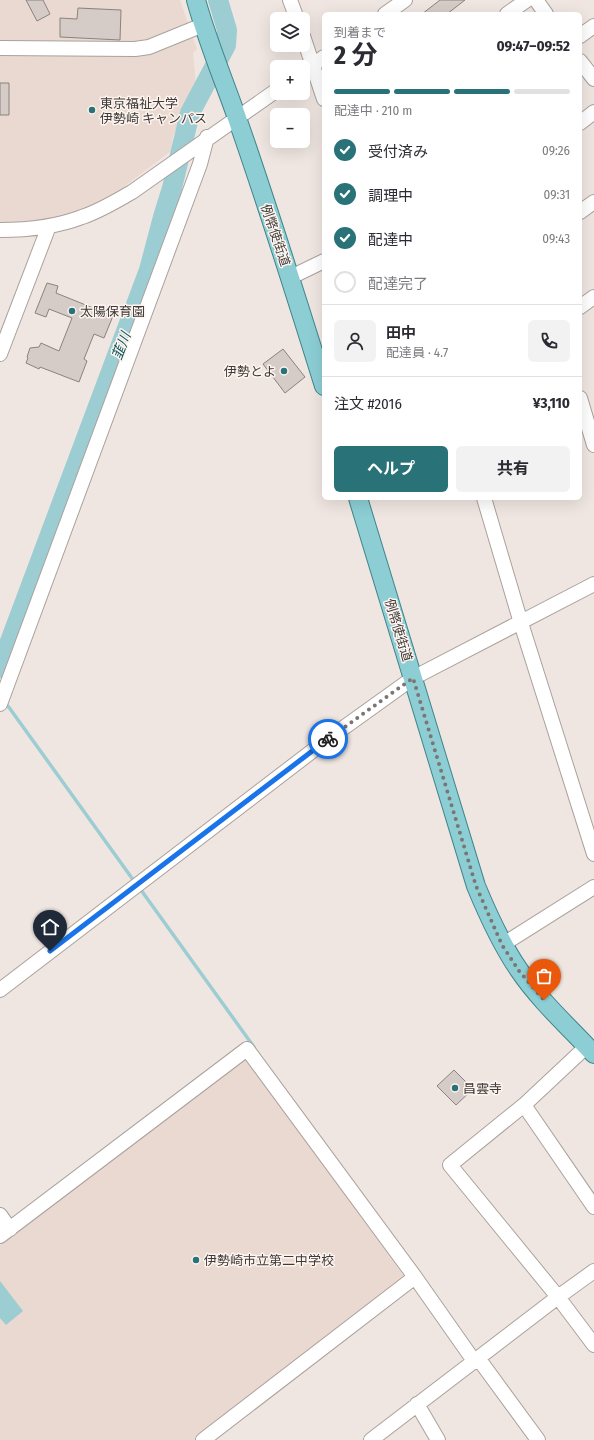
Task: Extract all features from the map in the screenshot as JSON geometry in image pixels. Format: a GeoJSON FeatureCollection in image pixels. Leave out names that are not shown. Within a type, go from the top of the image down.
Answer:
{"type":"FeatureCollection","features":[{"type":"Feature","properties":{"kind":"main road"},"geometry":{"type":"LineString","coordinates":[[196,0],[206,33]]}},
{"type":"Feature","properties":{"kind":"main road","name":"例幣使街道"},"geometry":{"type":"LineString","coordinates":[[206,33],[237,117],[322,380]]}},
{"type":"Feature","properties":{"kind":"main road","name":"例幣使街道"},"geometry":{"type":"LineString","coordinates":[[359,500],[476,886],[502,945],[519,971],[590,1050]]}},
{"type":"Feature","properties":{"kind":"street"},"geometry":{"type":"LineString","coordinates":[[290,0],[294,12]]}},
{"type":"Feature","properties":{"kind":"street"},"geometry":{"type":"LineString","coordinates":[[388,12],[404,0]]}},
{"type":"Feature","properties":{"kind":"street"},"geometry":{"type":"LineString","coordinates":[[510,12],[527,0]]}},
{"type":"Feature","properties":{"kind":"street"},"geometry":{"type":"LineString","coordinates":[[536,0],[545,12]]}},
{"type":"Feature","properties":{"kind":"street"},"geometry":{"type":"LineString","coordinates":[[582,35],[594,26]]}},
{"type":"Feature","properties":{"kind":"street"},"geometry":{"type":"LineString","coordinates":[[0,48],[135,50],[149,48],[206,33]]}},
{"type":"Feature","properties":{"kind":"street"},"geometry":{"type":"LineString","coordinates":[[309,52],[322,93]]}},
{"type":"Feature","properties":{"kind":"street"},"geometry":{"type":"LineString","coordinates":[[582,64],[594,79]]}},
{"type":"Feature","properties":{"kind":"street"},"geometry":{"type":"LineString","coordinates":[[0,230],[22,230],[49,226],[82,217],[108,205],[132,192],[270,95]]}},
{"type":"Feature","properties":{"kind":"street"},"geometry":{"type":"LineString","coordinates":[[582,121],[594,112]]}},
{"type":"Feature","properties":{"kind":"street"},"geometry":{"type":"LineString","coordinates":[[0,704],[198,172],[208,137]]}},
{"type":"Feature","properties":{"kind":"street"},"geometry":{"type":"LineString","coordinates":[[582,211],[594,202]]}},
{"type":"Feature","properties":{"kind":"street"},"geometry":{"type":"LineString","coordinates":[[0,354],[49,226]]}},
{"type":"Feature","properties":{"kind":"street"},"geometry":{"type":"LineString","coordinates":[[290,277],[322,262]]}},
{"type":"Feature","properties":{"kind":"street"},"geometry":{"type":"LineString","coordinates":[[582,306],[594,297]]}},
{"type":"Feature","properties":{"kind":"street"},"geometry":{"type":"LineString","coordinates":[[582,405],[594,445]]}},
{"type":"Feature","properties":{"kind":"street"},"geometry":{"type":"LineString","coordinates":[[485,500],[521,623],[594,854]]}},
{"type":"Feature","properties":{"kind":"street"},"geometry":{"type":"LineString","coordinates":[[0,990],[328,739],[413,678],[594,584]]}},
{"type":"Feature","properties":{"kind":"street"},"geometry":{"type":"LineString","coordinates":[[502,945],[594,886]]}},
{"type":"Feature","properties":{"kind":"street"},"geometry":{"type":"LineString","coordinates":[[0,1215],[5,1232],[247,1049],[415,1278],[538,1440]]}},
{"type":"Feature","properties":{"kind":"street"},"geometry":{"type":"LineString","coordinates":[[590,1050],[450,1165],[558,1297],[594,1345]]}},
{"type":"Feature","properties":{"kind":"street"},"geometry":{"type":"LineString","coordinates":[[524,1105],[594,1207]]}},
{"type":"Feature","properties":{"kind":"street"},"geometry":{"type":"LineString","coordinates":[[371,1440],[594,1271]]}},
{"type":"Feature","properties":{"kind":"street"},"geometry":{"type":"LineString","coordinates":[[203,1440],[415,1278]]}},
{"type":"Feature","properties":{"kind":"street"},"geometry":{"type":"LineString","coordinates":[[417,1404],[438,1440]]}},
{"type":"Feature","properties":{"kind":"shaded area","name":"東京福祉大学 伊勢崎 キャンパス"},"geometry":{"type":"Polygon","coordinates":[[[0,0],[180,0],[197,49],[193,53],[196,85],[173,136],[171,151],[121,189],[87,207],[61,216],[23,224],[0,224],[0,0]]]}},
{"type":"Feature","properties":{"kind":"shaded area","name":"伊勢崎市立第二中学校"},"geometry":{"type":"Polygon","coordinates":[[[242,1059],[247,1060],[403,1275],[403,1281],[194,1440],[0,1440],[0,1245],[242,1059]]]}},
{"type":"Feature","properties":{"kind":"water"},"geometry":{"type":"Polygon","coordinates":[[[0,1281],[23,1311],[6,1325],[0,1318],[0,1281]]]}},
{"type":"Feature","properties":{"kind":"building"},"geometry":{"type":"Polygon","coordinates":[[[26,0],[43,0],[50,14],[37,21],[26,0]]]}},
{"type":"Feature","properties":{"kind":"building"},"geometry":{"type":"Polygon","coordinates":[[[440,0],[465,0],[450,12],[425,12],[440,0]]]}},
{"type":"Feature","properties":{"kind":"building"},"geometry":{"type":"Polygon","coordinates":[[[78,8],[121,10],[120,40],[60,37],[60,18],[77,19],[78,8]]]}},
{"type":"Feature","properties":{"kind":"building"},"geometry":{"type":"Polygon","coordinates":[[[0,83],[9,83],[9,115],[0,115],[0,83]]]}},
{"type":"Feature","properties":{"kind":"building"},"geometry":{"type":"Polygon","coordinates":[[[47,283],[58,286],[56,293],[113,316],[104,338],[94,334],[84,359],[87,361],[79,382],[40,367],[39,369],[26,363],[30,348],[39,347],[41,343],[59,351],[72,318],[49,309],[46,317],[35,313],[47,283]]]}},
{"type":"Feature","properties":{"kind":"building"},"geometry":{"type":"Polygon","coordinates":[[[283,349],[305,377],[285,393],[263,364],[283,349]]]}},
{"type":"Feature","properties":{"kind":"building","name":"昌雲寺"},"geometry":{"type":"Polygon","coordinates":[[[454,1070],[473,1089],[456,1105],[437,1086],[454,1070]]]}},
{"type":"Feature","properties":{"kind":"waterway","name":"韮川"},"geometry":{"type":"LineString","coordinates":[[0,668],[149,270],[172,188],[190,113],[226,45],[227,30],[218,0]]}},
{"type":"Feature","properties":{"kind":"waterway"},"geometry":{"type":"LineString","coordinates":[[8,706],[134,881]]}},
{"type":"Feature","properties":{"kind":"waterway"},"geometry":{"type":"LineString","coordinates":[[141,890],[254,1047]]}},
{"type":"Feature","properties":{"kind":"way so far"},"geometry":{"type":"LineString","coordinates":[[328,739],[413,678],[476,886],[502,945],[519,971],[544,1000]]}},
{"type":"Feature","properties":{"kind":"place","name":"東京福祉大学 伊勢崎 キャンパス"},"geometry":{"type":"Point","coordinates":[92,110]}},
{"type":"Feature","properties":{"kind":"place","name":"太陽保育園"},"geometry":{"type":"Point","coordinates":[72,311]}},
{"type":"Feature","properties":{"kind":"place","name":"伊勢とよ"},"geometry":{"type":"Point","coordinates":[284,371]}},
{"type":"Feature","properties":{"kind":"place","name":"昌雲寺"},"geometry":{"type":"Point","coordinates":[455,1088]}},
{"type":"Feature","properties":{"kind":"place","name":"伊勢崎市立第二中学校"},"geometry":{"type":"Point","coordinates":[196,1260]}},
{"type":"Feature","properties":{"kind":"route"},"geometry":{"type":"LineString","coordinates":[[50,951],[328,739]]}}]}
